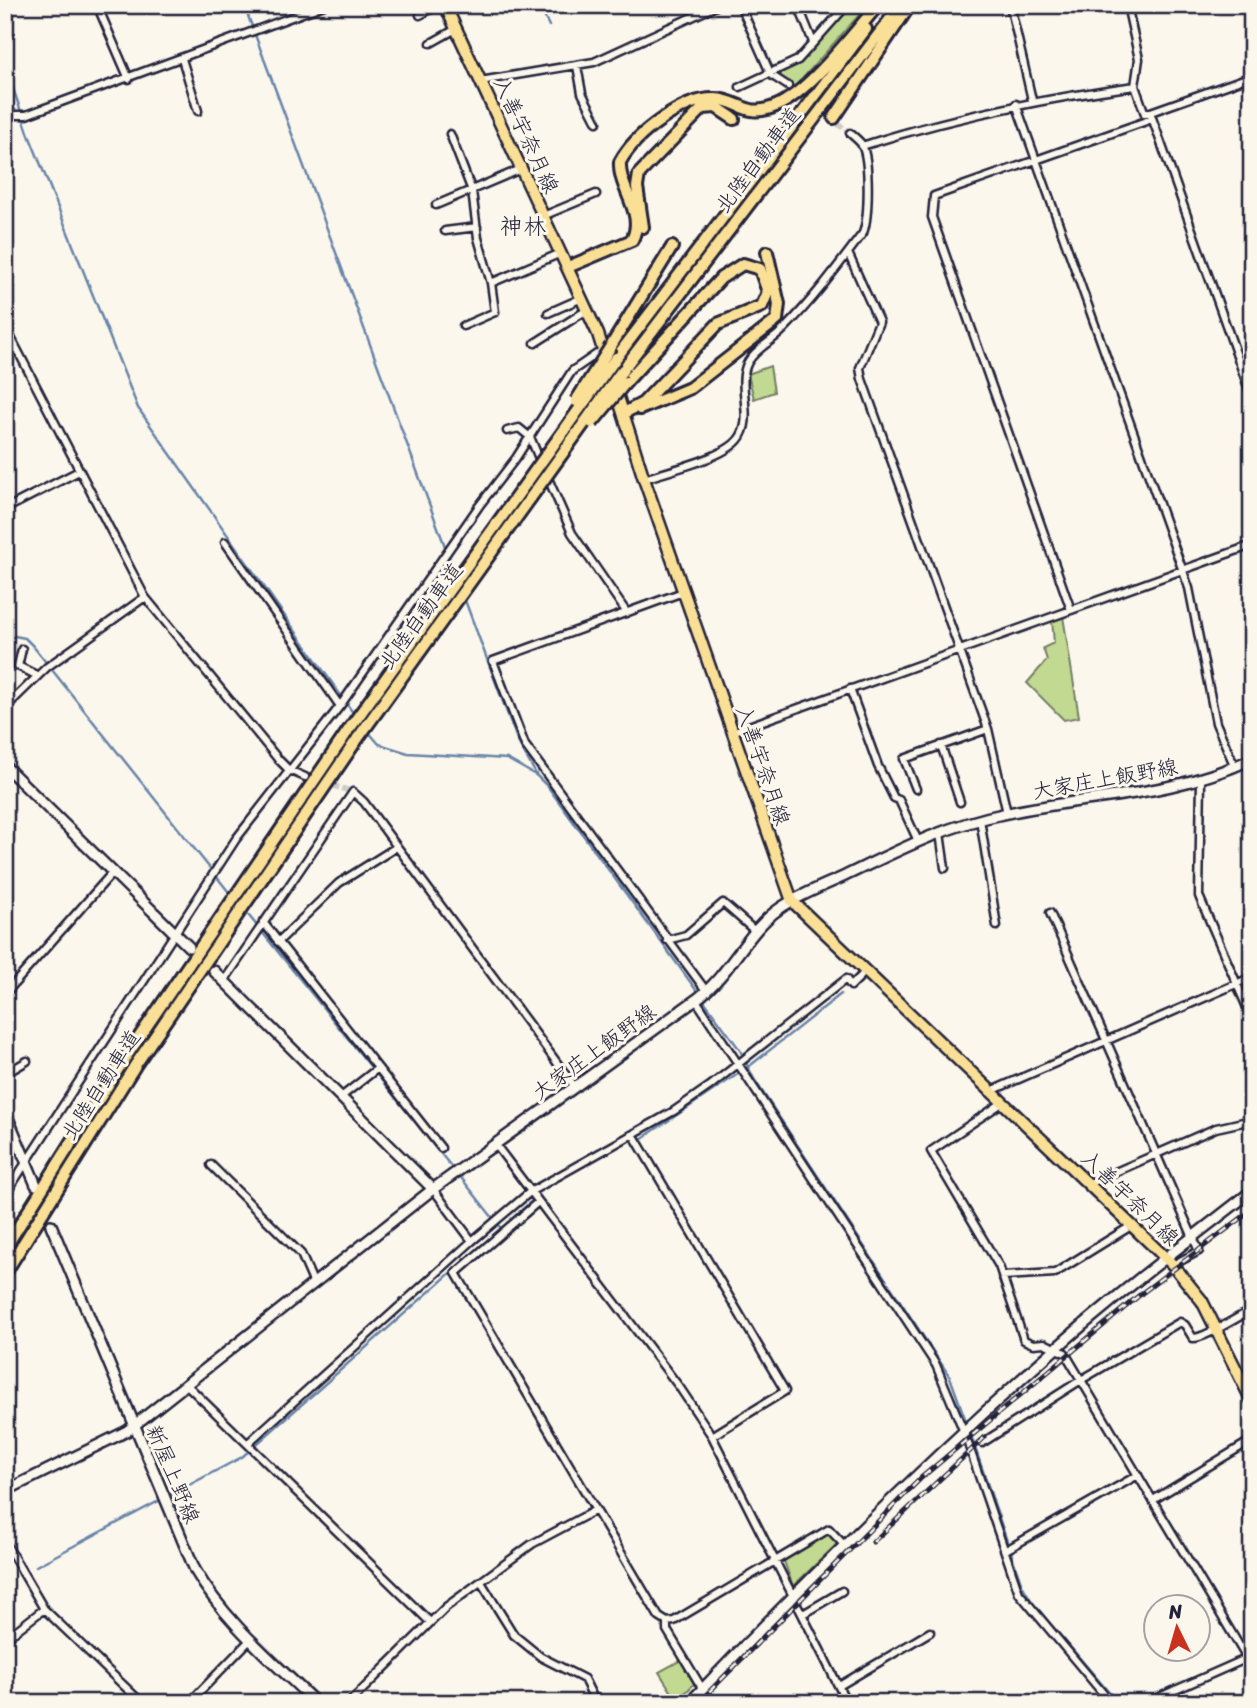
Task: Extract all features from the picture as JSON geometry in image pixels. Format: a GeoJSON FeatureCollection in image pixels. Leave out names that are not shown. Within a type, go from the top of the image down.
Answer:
{"type":"FeatureCollection","features":[{"type":"Feature","properties":{"kind":"highway"},"geometry":{"type":"LineString","coordinates":[[568,267],[632,240],[636,218],[620,162],[654,122],[710,99],[724,101],[751,112],[782,103],[807,83],[878,5]]}},
{"type":"Feature","properties":{"kind":"highway","name":"北陸自動車道"},"geometry":{"type":"LineString","coordinates":[[5,1248],[161,1004],[350,728],[528,477],[884,5]]}},
{"type":"Feature","properties":{"kind":"highway","name":"北陸自動車道"},"geometry":{"type":"LineString","coordinates":[[5,1273],[136,1064],[358,738],[535,491],[624,377],[901,5]]}},
{"type":"Feature","properties":{"kind":"highway"},"geometry":{"type":"LineString","coordinates":[[834,118],[910,5]]}},
{"type":"Feature","properties":{"kind":"highway"},"geometry":{"type":"LineString","coordinates":[[568,267],[626,249],[639,239],[643,225],[637,187],[642,167],[698,111],[709,106],[721,109],[734,118]]}},
{"type":"Feature","properties":{"kind":"highway"},"geometry":{"type":"LineString","coordinates":[[721,109],[726,118],[725,127]]}},
{"type":"Feature","properties":{"kind":"highway"},"geometry":{"type":"LineString","coordinates":[[528,477],[672,247]]}},
{"type":"Feature","properties":{"kind":"highway"},"geometry":{"type":"LineString","coordinates":[[771,266],[773,255],[779,247]]}},
{"type":"Feature","properties":{"kind":"highway"},"geometry":{"type":"LineString","coordinates":[[624,413],[690,388],[770,328],[779,313],[767,252]]}},
{"type":"Feature","properties":{"kind":"highway"},"geometry":{"type":"LineString","coordinates":[[624,377],[730,270],[750,264],[760,269],[768,292],[762,306],[719,324],[643,403],[624,413]]}},
{"type":"Feature","properties":{"kind":"main road","name":"入善宇奈月線"},"geometry":{"type":"LineString","coordinates":[[445,5],[587,310],[608,347],[644,479],[792,901],[864,973],[1169,1261],[1202,1301],[1252,1401]]}},
{"type":"Feature","properties":{"kind":"main road","name":"大家庄上飯野線"},"geometry":{"type":"LineString","coordinates":[[5,1491],[83,1455],[134,1426],[433,1189],[707,992],[720,980],[755,931],[792,901],[918,841],[980,819],[1122,797],[1201,780],[1252,759]]}},
{"type":"Feature","properties":{"kind":"main road"},"geometry":{"type":"LineString","coordinates":[[5,766],[189,947]]}},
{"type":"Feature","properties":{"kind":"main road"},"geometry":{"type":"LineString","coordinates":[[214,971],[433,1189]]}},
{"type":"Feature","properties":{"kind":"main road"},"geometry":{"type":"LineString","coordinates":[[5,1112],[36,1185]]}},
{"type":"Feature","properties":{"kind":"main road"},"geometry":{"type":"LineString","coordinates":[[689,1703],[845,1546],[1055,1349],[1169,1261],[1193,1237],[1252,1191]]}},
{"type":"Feature","properties":{"kind":"main road","name":"新屋上野線"},"geometry":{"type":"LineString","coordinates":[[51,1225],[195,1570],[210,1597],[316,1703]]}},
{"type":"Feature","properties":{"kind":"street"},"geometry":{"type":"LineString","coordinates":[[97,5],[129,79]]}},
{"type":"Feature","properties":{"kind":"street"},"geometry":{"type":"LineString","coordinates":[[5,115],[26,115],[324,5]]}},
{"type":"Feature","properties":{"kind":"street"},"geometry":{"type":"LineString","coordinates":[[420,15],[439,5]]}},
{"type":"Feature","properties":{"kind":"street"},"geometry":{"type":"LineString","coordinates":[[480,81],[594,62],[718,5]]}},
{"type":"Feature","properties":{"kind":"street"},"geometry":{"type":"LineString","coordinates":[[740,5],[771,75],[788,86]]}},
{"type":"Feature","properties":{"kind":"street"},"geometry":{"type":"LineString","coordinates":[[799,5],[813,42]]}},
{"type":"Feature","properties":{"kind":"street"},"geometry":{"type":"LineString","coordinates":[[740,87],[771,75],[797,60],[847,5]]}},
{"type":"Feature","properties":{"kind":"street"},"geometry":{"type":"LineString","coordinates":[[1010,5],[1032,100]]}},
{"type":"Feature","properties":{"kind":"street"},"geometry":{"type":"LineString","coordinates":[[1127,5],[1139,59],[1135,86],[1145,114],[1151,116]]}},
{"type":"Feature","properties":{"kind":"street"},"geometry":{"type":"LineString","coordinates":[[431,43],[456,29]]}},
{"type":"Feature","properties":{"kind":"street"},"geometry":{"type":"LineString","coordinates":[[182,58],[198,111]]}},
{"type":"Feature","properties":{"kind":"street"},"geometry":{"type":"LineString","coordinates":[[577,66],[582,93],[597,122]]}},
{"type":"Feature","properties":{"kind":"street"},"geometry":{"type":"LineString","coordinates":[[1071,610],[932,217],[934,196],[1252,76]]}},
{"type":"Feature","properties":{"kind":"street"},"geometry":{"type":"LineString","coordinates":[[862,146],[927,125],[1032,100],[1135,86]]}},
{"type":"Feature","properties":{"kind":"street"},"geometry":{"type":"LineString","coordinates":[[1016,104],[1189,589],[1216,723],[1235,767]]}},
{"type":"Feature","properties":{"kind":"street"},"geometry":{"type":"LineString","coordinates":[[1151,116],[1252,398]]}},
{"type":"Feature","properties":{"kind":"street"},"geometry":{"type":"LineString","coordinates":[[644,479],[729,449],[740,438],[744,416],[742,376],[752,355],[785,328],[848,253],[867,222],[868,193],[862,146],[850,133]]}},
{"type":"Feature","properties":{"kind":"street"},"geometry":{"type":"LineString","coordinates":[[450,134],[472,191],[495,312],[463,326]]}},
{"type":"Feature","properties":{"kind":"street"},"geometry":{"type":"LineString","coordinates":[[436,205],[521,169]]}},
{"type":"Feature","properties":{"kind":"street"},"geometry":{"type":"LineString","coordinates":[[543,216],[596,194]]}},
{"type":"Feature","properties":{"kind":"street"},"geometry":{"type":"LineString","coordinates":[[445,232],[477,227]]}},
{"type":"Feature","properties":{"kind":"street"},"geometry":{"type":"LineString","coordinates":[[491,283],[561,253]]}},
{"type":"Feature","properties":{"kind":"street"},"geometry":{"type":"LineString","coordinates":[[848,253],[879,322],[860,368],[862,379],[988,729],[1007,813]]}},
{"type":"Feature","properties":{"kind":"street"},"geometry":{"type":"LineString","coordinates":[[548,313],[582,298]]}},
{"type":"Feature","properties":{"kind":"street"},"geometry":{"type":"LineString","coordinates":[[536,343],[587,310]]}},
{"type":"Feature","properties":{"kind":"street"},"geometry":{"type":"LineString","coordinates":[[5,326],[145,597],[289,770],[305,777]]}},
{"type":"Feature","properties":{"kind":"street"},"geometry":{"type":"LineString","coordinates":[[5,1195],[236,839],[340,706],[530,437],[572,371],[608,347]]}},
{"type":"Feature","properties":{"kind":"street"},"geometry":{"type":"LineString","coordinates":[[508,431],[519,428],[530,437],[572,533],[627,613]]}},
{"type":"Feature","properties":{"kind":"street"},"geometry":{"type":"LineString","coordinates":[[5,509],[79,471]]}},
{"type":"Feature","properties":{"kind":"street"},"geometry":{"type":"LineString","coordinates":[[225,542],[340,706]]}},
{"type":"Feature","properties":{"kind":"street"},"geometry":{"type":"LineString","coordinates":[[732,732],[1252,545]]}},
{"type":"Feature","properties":{"kind":"street"},"geometry":{"type":"LineString","coordinates":[[683,592],[493,661],[525,745],[707,992]]}},
{"type":"Feature","properties":{"kind":"street"},"geometry":{"type":"LineString","coordinates":[[5,708],[38,676],[145,597]]}},
{"type":"Feature","properties":{"kind":"street"},"geometry":{"type":"LineString","coordinates":[[22,649],[18,666],[38,676]]}},
{"type":"Feature","properties":{"kind":"street"},"geometry":{"type":"LineString","coordinates":[[850,690],[878,766],[894,798],[899,800],[918,841]]}},
{"type":"Feature","properties":{"kind":"street"},"geometry":{"type":"LineString","coordinates":[[916,789],[904,759],[988,729]]}},
{"type":"Feature","properties":{"kind":"street"},"geometry":{"type":"LineString","coordinates":[[941,745],[960,802]]}},
{"type":"Feature","properties":{"kind":"street"},"geometry":{"type":"LineString","coordinates":[[1201,780],[1199,896],[1252,1019]]}},
{"type":"Feature","properties":{"kind":"street"},"geometry":{"type":"LineString","coordinates":[[224,981],[353,792],[364,802],[395,848],[575,1087]]}},
{"type":"Feature","properties":{"kind":"street"},"geometry":{"type":"LineString","coordinates":[[980,819],[997,926]]}},
{"type":"Feature","properties":{"kind":"street"},"geometry":{"type":"LineString","coordinates":[[940,833],[945,868]]}},
{"type":"Feature","properties":{"kind":"street"},"geometry":{"type":"LineString","coordinates":[[278,942],[339,883],[395,848]]}},
{"type":"Feature","properties":{"kind":"street"},"geometry":{"type":"LineString","coordinates":[[5,994],[113,872]]}},
{"type":"Feature","properties":{"kind":"street"},"geometry":{"type":"LineString","coordinates":[[667,940],[686,935],[723,903],[755,931]]}},
{"type":"Feature","properties":{"kind":"street"},"geometry":{"type":"LineString","coordinates":[[1050,913],[1199,1251],[1169,1261]]}},
{"type":"Feature","properties":{"kind":"street"},"geometry":{"type":"LineString","coordinates":[[263,922],[441,1147]]}},
{"type":"Feature","properties":{"kind":"street"},"geometry":{"type":"LineString","coordinates":[[248,1443],[530,1192],[674,1111],[846,979],[851,986],[864,973]]}},
{"type":"Feature","properties":{"kind":"street"},"geometry":{"type":"LineString","coordinates":[[989,1092],[1252,977]]}},
{"type":"Feature","properties":{"kind":"street"},"geometry":{"type":"LineString","coordinates":[[696,1000],[936,1365],[964,1432],[1020,1593],[1111,1703]]}},
{"type":"Feature","properties":{"kind":"street"},"geometry":{"type":"LineString","coordinates":[[5,1074],[27,1062]]}},
{"type":"Feature","properties":{"kind":"street"},"geometry":{"type":"LineString","coordinates":[[341,1097],[378,1068]]}},
{"type":"Feature","properties":{"kind":"street"},"geometry":{"type":"LineString","coordinates":[[1002,1103],[931,1151],[1002,1276],[1024,1340],[1033,1344],[1044,1343],[1065,1353],[1250,1657],[1252,1667]]}},
{"type":"Feature","properties":{"kind":"street"},"geometry":{"type":"LineString","coordinates":[[1088,1184],[1216,1128],[1252,1120]]}},
{"type":"Feature","properties":{"kind":"street"},"geometry":{"type":"LineString","coordinates":[[633,1134],[785,1391],[712,1436]]}},
{"type":"Feature","properties":{"kind":"street"},"geometry":{"type":"LineString","coordinates":[[495,1144],[680,1388],[712,1436],[848,1703]]}},
{"type":"Feature","properties":{"kind":"street"},"geometry":{"type":"LineString","coordinates":[[211,1165],[300,1254],[314,1284]]}},
{"type":"Feature","properties":{"kind":"street"},"geometry":{"type":"LineString","coordinates":[[433,1189],[472,1241]]}},
{"type":"Feature","properties":{"kind":"street"},"geometry":{"type":"LineString","coordinates":[[538,1202],[456,1273],[594,1511],[659,1617],[667,1622],[674,1621],[829,1529],[845,1546]]}},
{"type":"Feature","properties":{"kind":"street"},"geometry":{"type":"LineString","coordinates":[[1002,1276],[1055,1273],[1131,1226]]}},
{"type":"Feature","properties":{"kind":"street"},"geometry":{"type":"LineString","coordinates":[[982,1443],[1081,1380],[1180,1322],[1193,1338],[1200,1338],[1252,1310]]}},
{"type":"Feature","properties":{"kind":"street"},"geometry":{"type":"LineString","coordinates":[[187,1385],[429,1621]]}},
{"type":"Feature","properties":{"kind":"street"},"geometry":{"type":"LineString","coordinates":[[1153,1500],[1252,1440]]}},
{"type":"Feature","properties":{"kind":"street"},"geometry":{"type":"LineString","coordinates":[[1006,1550],[1138,1475]]}},
{"type":"Feature","properties":{"kind":"street"},"geometry":{"type":"LineString","coordinates":[[349,1703],[429,1621],[532,1544],[594,1511]]}},
{"type":"Feature","properties":{"kind":"street"},"geometry":{"type":"LineString","coordinates":[[5,1542],[44,1609],[142,1703]]}},
{"type":"Feature","properties":{"kind":"street"},"geometry":{"type":"LineString","coordinates":[[481,1582],[514,1635],[541,1657],[584,1679],[596,1703]]}},
{"type":"Feature","properties":{"kind":"street"},"geometry":{"type":"LineString","coordinates":[[803,1614],[842,1591]]}},
{"type":"Feature","properties":{"kind":"street"},"geometry":{"type":"LineString","coordinates":[[5,1639],[44,1609]]}},
{"type":"Feature","properties":{"kind":"street"},"geometry":{"type":"LineString","coordinates":[[667,1622],[667,1630],[711,1703]]}},
{"type":"Feature","properties":{"kind":"street"},"geometry":{"type":"LineString","coordinates":[[839,1686],[930,1632]]}},
{"type":"Feature","properties":{"kind":"street"},"geometry":{"type":"LineString","coordinates":[[189,1703],[251,1639]]}},
{"type":"Feature","properties":{"kind":"street"},"geometry":{"type":"LineString","coordinates":[[1146,1703],[1250,1657]]}},
{"type":"Feature","properties":{"kind":"green space"},"geometry":{"type":"Polygon","coordinates":[[[851,5],[868,5],[794,88],[781,78],[781,73],[803,60],[851,5]]]}},
{"type":"Feature","properties":{"kind":"green space"},"geometry":{"type":"Polygon","coordinates":[[[770,366],[774,392],[754,399],[748,374],[770,366]]]}},
{"type":"Feature","properties":{"kind":"green space"},"geometry":{"type":"Polygon","coordinates":[[[1063,616],[1079,717],[1064,720],[1027,683],[1047,660],[1043,648],[1054,643],[1052,620],[1063,616]]]}},
{"type":"Feature","properties":{"kind":"green space"},"geometry":{"type":"Polygon","coordinates":[[[829,1533],[838,1543],[793,1586],[784,1561],[829,1533]]]}},
{"type":"Feature","properties":{"kind":"green space"},"geometry":{"type":"Polygon","coordinates":[[[681,1660],[694,1684],[675,1703],[663,1703],[674,1696],[659,1672],[681,1660]]]}},
{"type":"Feature","properties":{"kind":"waterway"},"geometry":{"type":"LineString","coordinates":[[244,5],[456,576]]}},
{"type":"Feature","properties":{"kind":"waterway"},"geometry":{"type":"LineString","coordinates":[[539,5],[549,26]]}},
{"type":"Feature","properties":{"kind":"waterway"},"geometry":{"type":"LineString","coordinates":[[5,65],[29,135],[138,408],[356,717]]}},
{"type":"Feature","properties":{"kind":"waterway"},"geometry":{"type":"LineString","coordinates":[[463,595],[518,742],[537,776]]}},
{"type":"Feature","properties":{"kind":"waterway"},"geometry":{"type":"LineString","coordinates":[[5,641],[15,636],[25,638],[33,646],[232,896]]}},
{"type":"Feature","properties":{"kind":"waterway"},"geometry":{"type":"LineString","coordinates":[[367,730],[379,744],[408,753],[507,759],[537,776],[548,787],[740,1050],[754,1079],[950,1377],[967,1424]]}},
{"type":"Feature","properties":{"kind":"waterway"},"geometry":{"type":"LineString","coordinates":[[245,911],[454,1170]]}},
{"type":"Feature","properties":{"kind":"waterway"},"geometry":{"type":"LineString","coordinates":[[747,1068],[841,994]]}},
{"type":"Feature","properties":{"kind":"waterway"},"geometry":{"type":"LineString","coordinates":[[641,1139],[741,1072]]}},
{"type":"Feature","properties":{"kind":"waterway"},"geometry":{"type":"LineString","coordinates":[[459,1175],[500,1227]]}},
{"type":"Feature","properties":{"kind":"waterway"},"geometry":{"type":"LineString","coordinates":[[36,1566],[242,1457],[532,1201]]}},
{"type":"Feature","properties":{"kind":"waterway"},"geometry":{"type":"LineString","coordinates":[[969,1430],[1022,1585],[1032,1602],[1118,1703]]}},
{"type":"Feature","properties":{"kind":"tunnel"},"geometry":{"type":"LineString","coordinates":[[788,86],[850,133]]}},
{"type":"Feature","properties":{"kind":"tunnel"},"geometry":{"type":"LineString","coordinates":[[325,783],[353,792]]}},
{"type":"Feature","properties":{"kind":"railway"},"geometry":{"type":"LineString","coordinates":[[698,1703],[921,1478],[1142,1293],[1252,1210]]}},
{"type":"Feature","properties":{"kind":"railway"},"geometry":{"type":"LineString","coordinates":[[873,1542],[985,1437]]}},
{"type":"Feature","properties":{"kind":"district","name":"神林"},"geometry":{"type":"Point","coordinates":[523,226]}}]}
